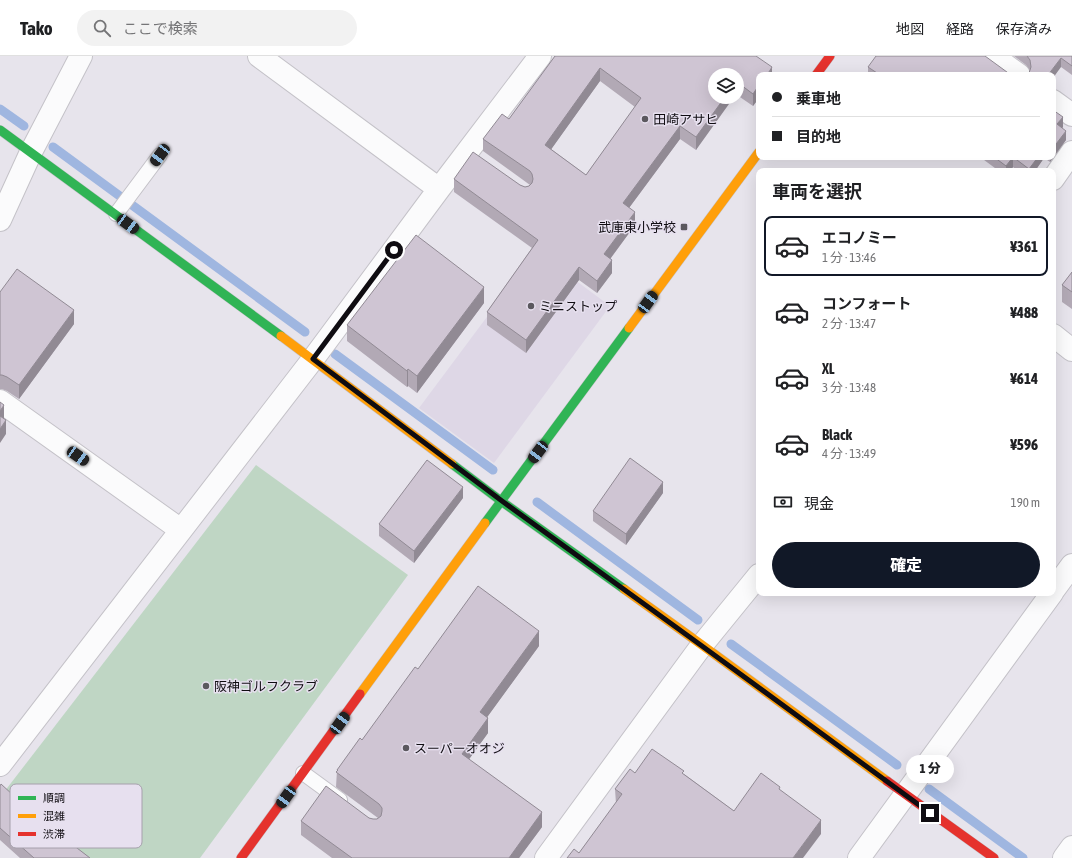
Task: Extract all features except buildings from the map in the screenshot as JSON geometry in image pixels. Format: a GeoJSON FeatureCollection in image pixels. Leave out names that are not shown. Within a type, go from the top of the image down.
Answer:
{"type":"FeatureCollection","features":[{"type":"Feature","properties":{"kind":"street"},"geometry":{"type":"LineString","coordinates":[[0,220],[31,152],[81,56]]}},
{"type":"Feature","properties":{"kind":"street"},"geometry":{"type":"LineString","coordinates":[[260,56],[439,189]]}},
{"type":"Feature","properties":{"kind":"street"},"geometry":{"type":"LineString","coordinates":[[0,765],[313,359],[439,189],[474,155],[540,56]]}},
{"type":"Feature","properties":{"kind":"street"},"geometry":{"type":"LineString","coordinates":[[818,72],[830,56]]}},
{"type":"Feature","properties":{"kind":"street"},"geometry":{"type":"LineString","coordinates":[[993,56],[1015,72]]}},
{"type":"Feature","properties":{"kind":"street"},"geometry":{"type":"LineString","coordinates":[[1056,103],[1072,115]]}},
{"type":"Feature","properties":{"kind":"street"},"geometry":{"type":"LineString","coordinates":[[0,130],[119,211],[502,501],[905,795],[994,858]]}},
{"type":"Feature","properties":{"kind":"street"},"geometry":{"type":"LineString","coordinates":[[1056,175],[1072,152]]}},
{"type":"Feature","properties":{"kind":"street"},"geometry":{"type":"LineString","coordinates":[[241,858],[756,156]]}},
{"type":"Feature","properties":{"kind":"street"},"geometry":{"type":"LineString","coordinates":[[1056,337],[1072,350]]}},
{"type":"Feature","properties":{"kind":"street"},"geometry":{"type":"LineString","coordinates":[[0,401],[181,530]]}},
{"type":"Feature","properties":{"kind":"street"},"geometry":{"type":"LineString","coordinates":[[1056,587],[1072,565]]}},
{"type":"Feature","properties":{"kind":"street"},"geometry":{"type":"LineString","coordinates":[[546,858],[702,646],[756,579]]}},
{"type":"Feature","properties":{"kind":"street"},"geometry":{"type":"LineString","coordinates":[[859,858],[1049,596]]}},
{"type":"Feature","properties":{"kind":"street"},"geometry":{"type":"LineString","coordinates":[[1064,858],[1072,847]]}},
{"type":"Feature","properties":{"kind":"lane"},"geometry":{"type":"LineString","coordinates":[[119,211],[160,155]]}},
{"type":"Feature","properties":{"kind":"lane"},"geometry":{"type":"LineString","coordinates":[[303,773],[348,806]]}},
{"type":"Feature","properties":{"kind":"shaded area"},"geometry":{"type":"Polygon","coordinates":[[[536,251],[610,306],[494,463],[419,408],[536,251]]]}},
{"type":"Feature","properties":{"kind":"green space","name":"阪神ゴルフクラブ"},"geometry":{"type":"Polygon","coordinates":[[[256,465],[408,575],[200,858],[75,858],[63,848],[142,848],[142,784],[10,784],[256,465]]]}},
{"type":"Feature","properties":{"kind":"green space","name":"阪神ゴルフクラブ"},"geometry":{"type":"Polygon","coordinates":[[[10,784],[10,804],[1,796],[10,784]]]}},
{"type":"Feature","properties":{"kind":"waterway"},"geometry":{"type":"LineString","coordinates":[[0,109],[24,126]]}},
{"type":"Feature","properties":{"kind":"waterway"},"geometry":{"type":"LineString","coordinates":[[53,147],[305,332]]}},
{"type":"Feature","properties":{"kind":"waterway"},"geometry":{"type":"LineString","coordinates":[[335,354],[493,470]]}},
{"type":"Feature","properties":{"kind":"waterway"},"geometry":{"type":"LineString","coordinates":[[537,502],[698,620]]}},
{"type":"Feature","properties":{"kind":"waterway"},"geometry":{"type":"LineString","coordinates":[[731,644],[897,765]]}},
{"type":"Feature","properties":{"kind":"waterway"},"geometry":{"type":"LineString","coordinates":[[929,789],[1023,858]]}},
{"type":"Feature","properties":{"kind":"traffic: fast"},"geometry":{"type":"LineString","coordinates":[[0,130],[281,336]]}},
{"type":"Feature","properties":{"kind":"traffic: fast"},"geometry":{"type":"LineString","coordinates":[[485,523],[629,328]]}},
{"type":"Feature","properties":{"kind":"traffic: fast"},"geometry":{"type":"LineString","coordinates":[[452,464],[624,589]]}},
{"type":"Feature","properties":{"kind":"traffic: slow"},"geometry":{"type":"LineString","coordinates":[[629,328],[756,156]]}},
{"type":"Feature","properties":{"kind":"traffic: slow"},"geometry":{"type":"LineString","coordinates":[[281,336],[452,464]]}},
{"type":"Feature","properties":{"kind":"traffic: slow"},"geometry":{"type":"LineString","coordinates":[[360,694],[485,523]]}},
{"type":"Feature","properties":{"kind":"traffic: slow"},"geometry":{"type":"LineString","coordinates":[[624,589],[887,781]]}},
{"type":"Feature","properties":{"kind":"traffic: jam"},"geometry":{"type":"LineString","coordinates":[[818,72],[830,56]]}},
{"type":"Feature","properties":{"kind":"traffic: jam"},"geometry":{"type":"LineString","coordinates":[[241,858],[360,694]]}},
{"type":"Feature","properties":{"kind":"traffic: jam"},"geometry":{"type":"LineString","coordinates":[[887,781],[994,858]]}},
{"type":"Feature","properties":{"kind":"place","name":"田崎アサヒ"},"geometry":{"type":"Point","coordinates":[645,119]}},
{"type":"Feature","properties":{"kind":"place","name":"武庫東小学校"},"geometry":{"type":"Point","coordinates":[684,227]}},
{"type":"Feature","properties":{"kind":"place","name":"ミニストップ"},"geometry":{"type":"Point","coordinates":[531,306]}},
{"type":"Feature","properties":{"kind":"place","name":"阪神ゴルフクラブ"},"geometry":{"type":"Point","coordinates":[206,686]}},
{"type":"Feature","properties":{"kind":"place","name":"スーパーオオジ"},"geometry":{"type":"Point","coordinates":[406,748]}},
{"type":"Feature","properties":{"kind":"route"},"geometry":{"type":"LineString","coordinates":[[394,250],[313,359],[502,501],[930,813]]}}]}
